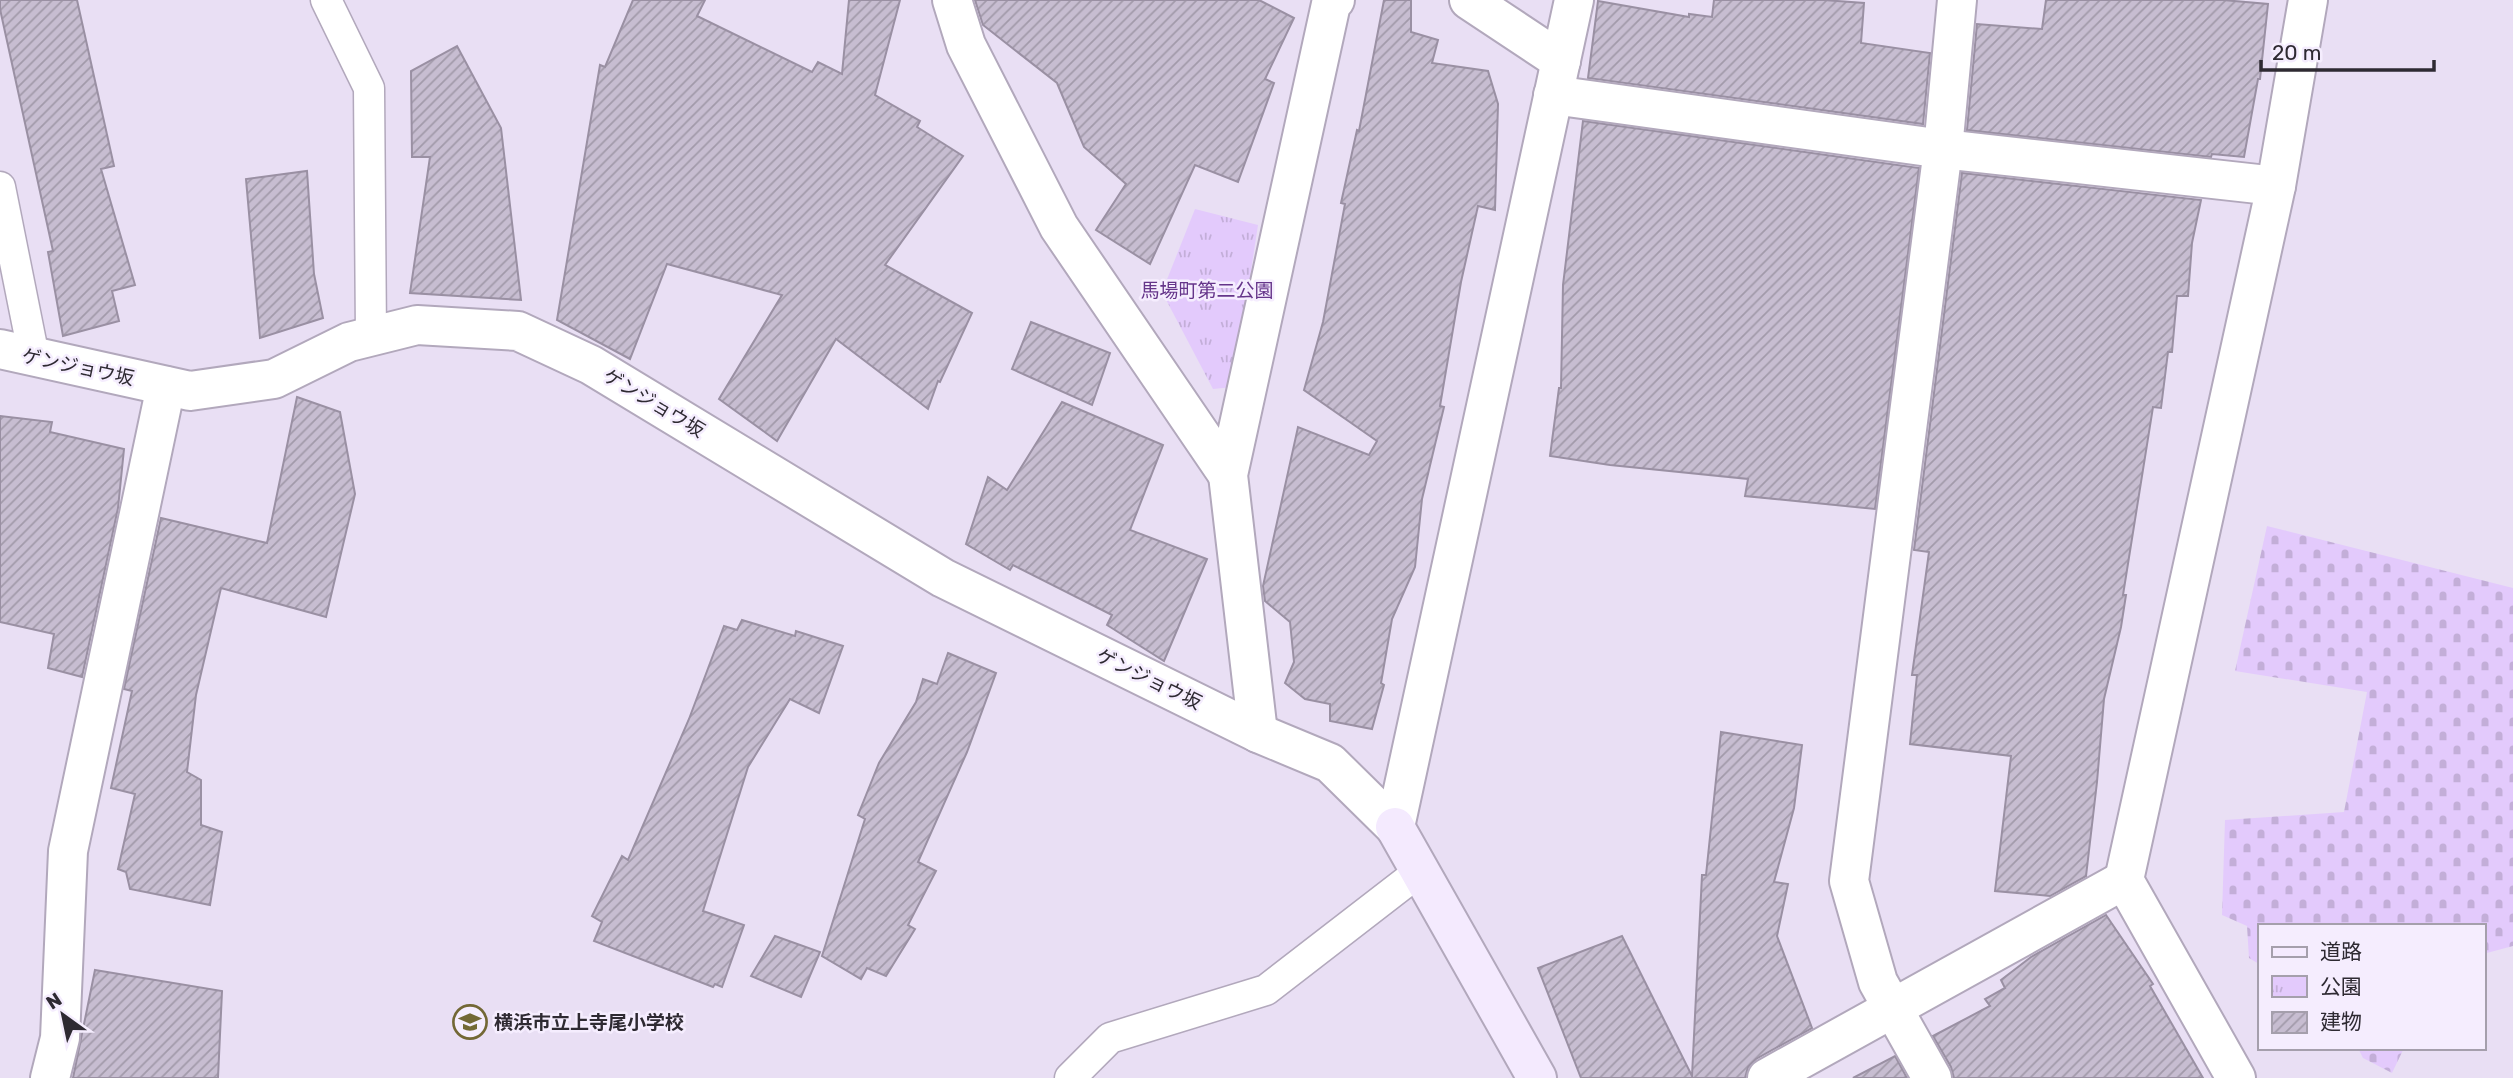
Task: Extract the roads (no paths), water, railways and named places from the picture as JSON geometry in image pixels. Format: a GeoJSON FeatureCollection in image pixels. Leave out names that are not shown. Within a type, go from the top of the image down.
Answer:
{"type":"FeatureCollection","features":[{"type":"Feature","properties":{"kind":"street"},"geometry":{"type":"LineString","coordinates":[[952,0],[966,45],[1059,227],[1228,475]]}},
{"type":"Feature","properties":{"kind":"street"},"geometry":{"type":"LineString","coordinates":[[1258,733],[1228,475],[1331,4],[1335,0]]}},
{"type":"Feature","properties":{"kind":"street"},"geometry":{"type":"LineString","coordinates":[[1469,0],[1557,78],[1943,149],[2276,186]]}},
{"type":"Feature","properties":{"kind":"street"},"geometry":{"type":"LineString","coordinates":[[1537,1078],[1395,827],[1574,0]]}},
{"type":"Feature","properties":{"kind":"street"},"geometry":{"type":"LineString","coordinates":[[1932,1078],[1878,982],[1849,881],[1943,149],[1957,0]]}},
{"type":"Feature","properties":{"kind":"street"},"geometry":{"type":"LineString","coordinates":[[2236,1078],[2124,880],[2276,186],[2308,0]]}},
{"type":"Feature","properties":{"kind":"street","name":"ゲンジョウ坂"},"geometry":{"type":"LineString","coordinates":[[17,353],[190,391],[274,379],[349,342],[417,325],[518,331],[591,365],[943,578],[1258,733],[1331,763],[1395,827]]}},
{"type":"Feature","properties":{"kind":"street"},"geometry":{"type":"LineString","coordinates":[[50,1078],[60,1038],[68,851],[166,386]]}},
{"type":"Feature","properties":{"kind":"street"},"geometry":{"type":"LineString","coordinates":[[1767,1078],[2124,880]]}},
{"type":"Feature","properties":{"kind":"lane"},"geometry":{"type":"LineString","coordinates":[[326,0],[369,88],[371,336]]}},
{"type":"Feature","properties":{"kind":"lane"},"geometry":{"type":"LineString","coordinates":[[0,187],[17,353]]}},
{"type":"Feature","properties":{"kind":"lane"},"geometry":{"type":"LineString","coordinates":[[1070,1078],[1110,1038],[1266,990],[1420,871]]}},
{"type":"Feature","properties":{"kind":"place","name":"横浜市立上寺尾小学校"},"geometry":{"type":"Point","coordinates":[470,1022]}},
{"type":"Feature","properties":{"kind":"park label","name":"馬場町第二公園"},"geometry":{"type":"Point","coordinates":[1207,290]}}]}
